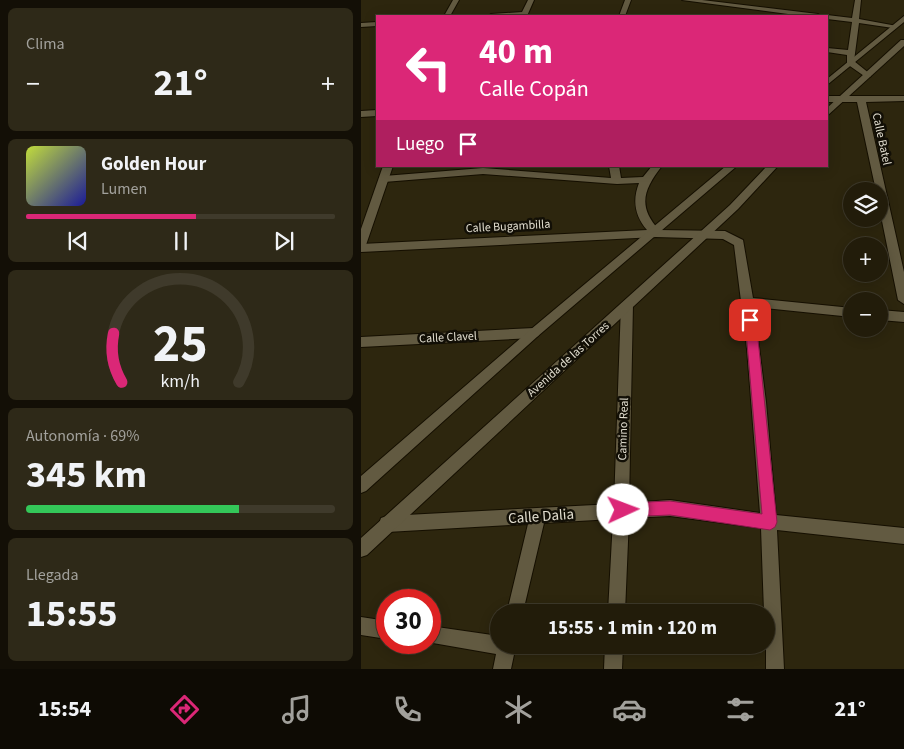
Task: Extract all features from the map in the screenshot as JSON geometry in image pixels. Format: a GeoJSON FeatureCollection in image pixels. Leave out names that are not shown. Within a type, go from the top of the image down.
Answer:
{"type":"FeatureCollection","features":[{"type":"Feature","properties":{"kind":"street"},"geometry":{"type":"LineString","coordinates":[[448,15],[457,0]]}},
{"type":"Feature","properties":{"kind":"street"},"geometry":{"type":"LineString","coordinates":[[525,15],[531,0]]}},
{"type":"Feature","properties":{"kind":"street"},"geometry":{"type":"LineString","coordinates":[[622,15],[628,0]]}},
{"type":"Feature","properties":{"kind":"street"},"geometry":{"type":"LineString","coordinates":[[685,0],[810,15]]}},
{"type":"Feature","properties":{"kind":"street"},"geometry":{"type":"LineString","coordinates":[[850,62],[857,0]]}},
{"type":"Feature","properties":{"kind":"street"},"geometry":{"type":"LineString","coordinates":[[828,17],[893,26]]}},
{"type":"Feature","properties":{"kind":"street"},"geometry":{"type":"LineString","coordinates":[[828,82],[904,18]]}},
{"type":"Feature","properties":{"kind":"street"},"geometry":{"type":"LineString","coordinates":[[361,25],[376,24]]}},
{"type":"Feature","properties":{"kind":"street"},"geometry":{"type":"LineString","coordinates":[[828,111],[904,42]]}},
{"type":"Feature","properties":{"kind":"street"},"geometry":{"type":"LineString","coordinates":[[828,50],[850,53]]}},
{"type":"Feature","properties":{"kind":"street"},"geometry":{"type":"LineString","coordinates":[[850,62],[867,76]]}},
{"type":"Feature","properties":{"kind":"street"},"geometry":{"type":"LineString","coordinates":[[828,99],[904,98]]}},
{"type":"Feature","properties":{"kind":"street","name":"Calle Batel"},"geometry":{"type":"LineString","coordinates":[[861,100],[904,300]]}},
{"type":"Feature","properties":{"kind":"street"},"geometry":{"type":"LineString","coordinates":[[361,114],[376,113]]}},
{"type":"Feature","properties":{"kind":"street"},"geometry":{"type":"LineString","coordinates":[[361,246],[388,167]]}},
{"type":"Feature","properties":{"kind":"street"},"geometry":{"type":"LineString","coordinates":[[614,167],[617,180]]}},
{"type":"Feature","properties":{"kind":"street"},"geometry":{"type":"LineString","coordinates":[[656,167],[644,180],[640,196],[640,212],[645,223],[656,233]]}},
{"type":"Feature","properties":{"kind":"street"},"geometry":{"type":"LineString","coordinates":[[361,486],[534,332],[656,233],[731,167]]}},
{"type":"Feature","properties":{"kind":"street","name":"Avenida de las Torres"},"geometry":{"type":"LineString","coordinates":[[361,549],[734,208],[772,167]]}},
{"type":"Feature","properties":{"kind":"street"},"geometry":{"type":"LineString","coordinates":[[384,179],[483,171],[556,170],[617,180],[644,180]]}},
{"type":"Feature","properties":{"kind":"street","name":"Calle Bugambilla"},"geometry":{"type":"LineString","coordinates":[[361,246],[656,233],[725,235],[739,243],[749,302]]}},
{"type":"Feature","properties":{"kind":"street"},"geometry":{"type":"LineString","coordinates":[[775,669],[770,522],[749,302],[843,311]]}},
{"type":"Feature","properties":{"kind":"street","name":"Camino Real"},"geometry":{"type":"LineString","coordinates":[[617,604],[623,510],[622,463],[627,304]]}},
{"type":"Feature","properties":{"kind":"street"},"geometry":{"type":"LineString","coordinates":[[888,316],[904,317]]}},
{"type":"Feature","properties":{"kind":"street","name":"Calle Clavel"},"geometry":{"type":"LineString","coordinates":[[361,342],[534,332]]}},
{"type":"Feature","properties":{"kind":"street","name":"Calle Dalia"},"geometry":{"type":"LineString","coordinates":[[387,524],[670,508],[770,522],[904,536]]}},
{"type":"Feature","properties":{"kind":"street"},"geometry":{"type":"LineString","coordinates":[[517,604],[538,516]]}},
{"type":"Feature","properties":{"kind":"street"},"geometry":{"type":"LineString","coordinates":[[361,626],[376,628]]}},
{"type":"Feature","properties":{"kind":"street"},"geometry":{"type":"LineString","coordinates":[[441,637],[490,643]]}},
{"type":"Feature","properties":{"kind":"street"},"geometry":{"type":"LineString","coordinates":[[502,669],[503,654]]}},
{"type":"Feature","properties":{"kind":"street"},"geometry":{"type":"LineString","coordinates":[[613,669],[614,654]]}},
{"type":"Feature","properties":{"kind":"route"},"geometry":{"type":"LineString","coordinates":[[623,510],[670,508],[770,522],[750,320]]}}]}
